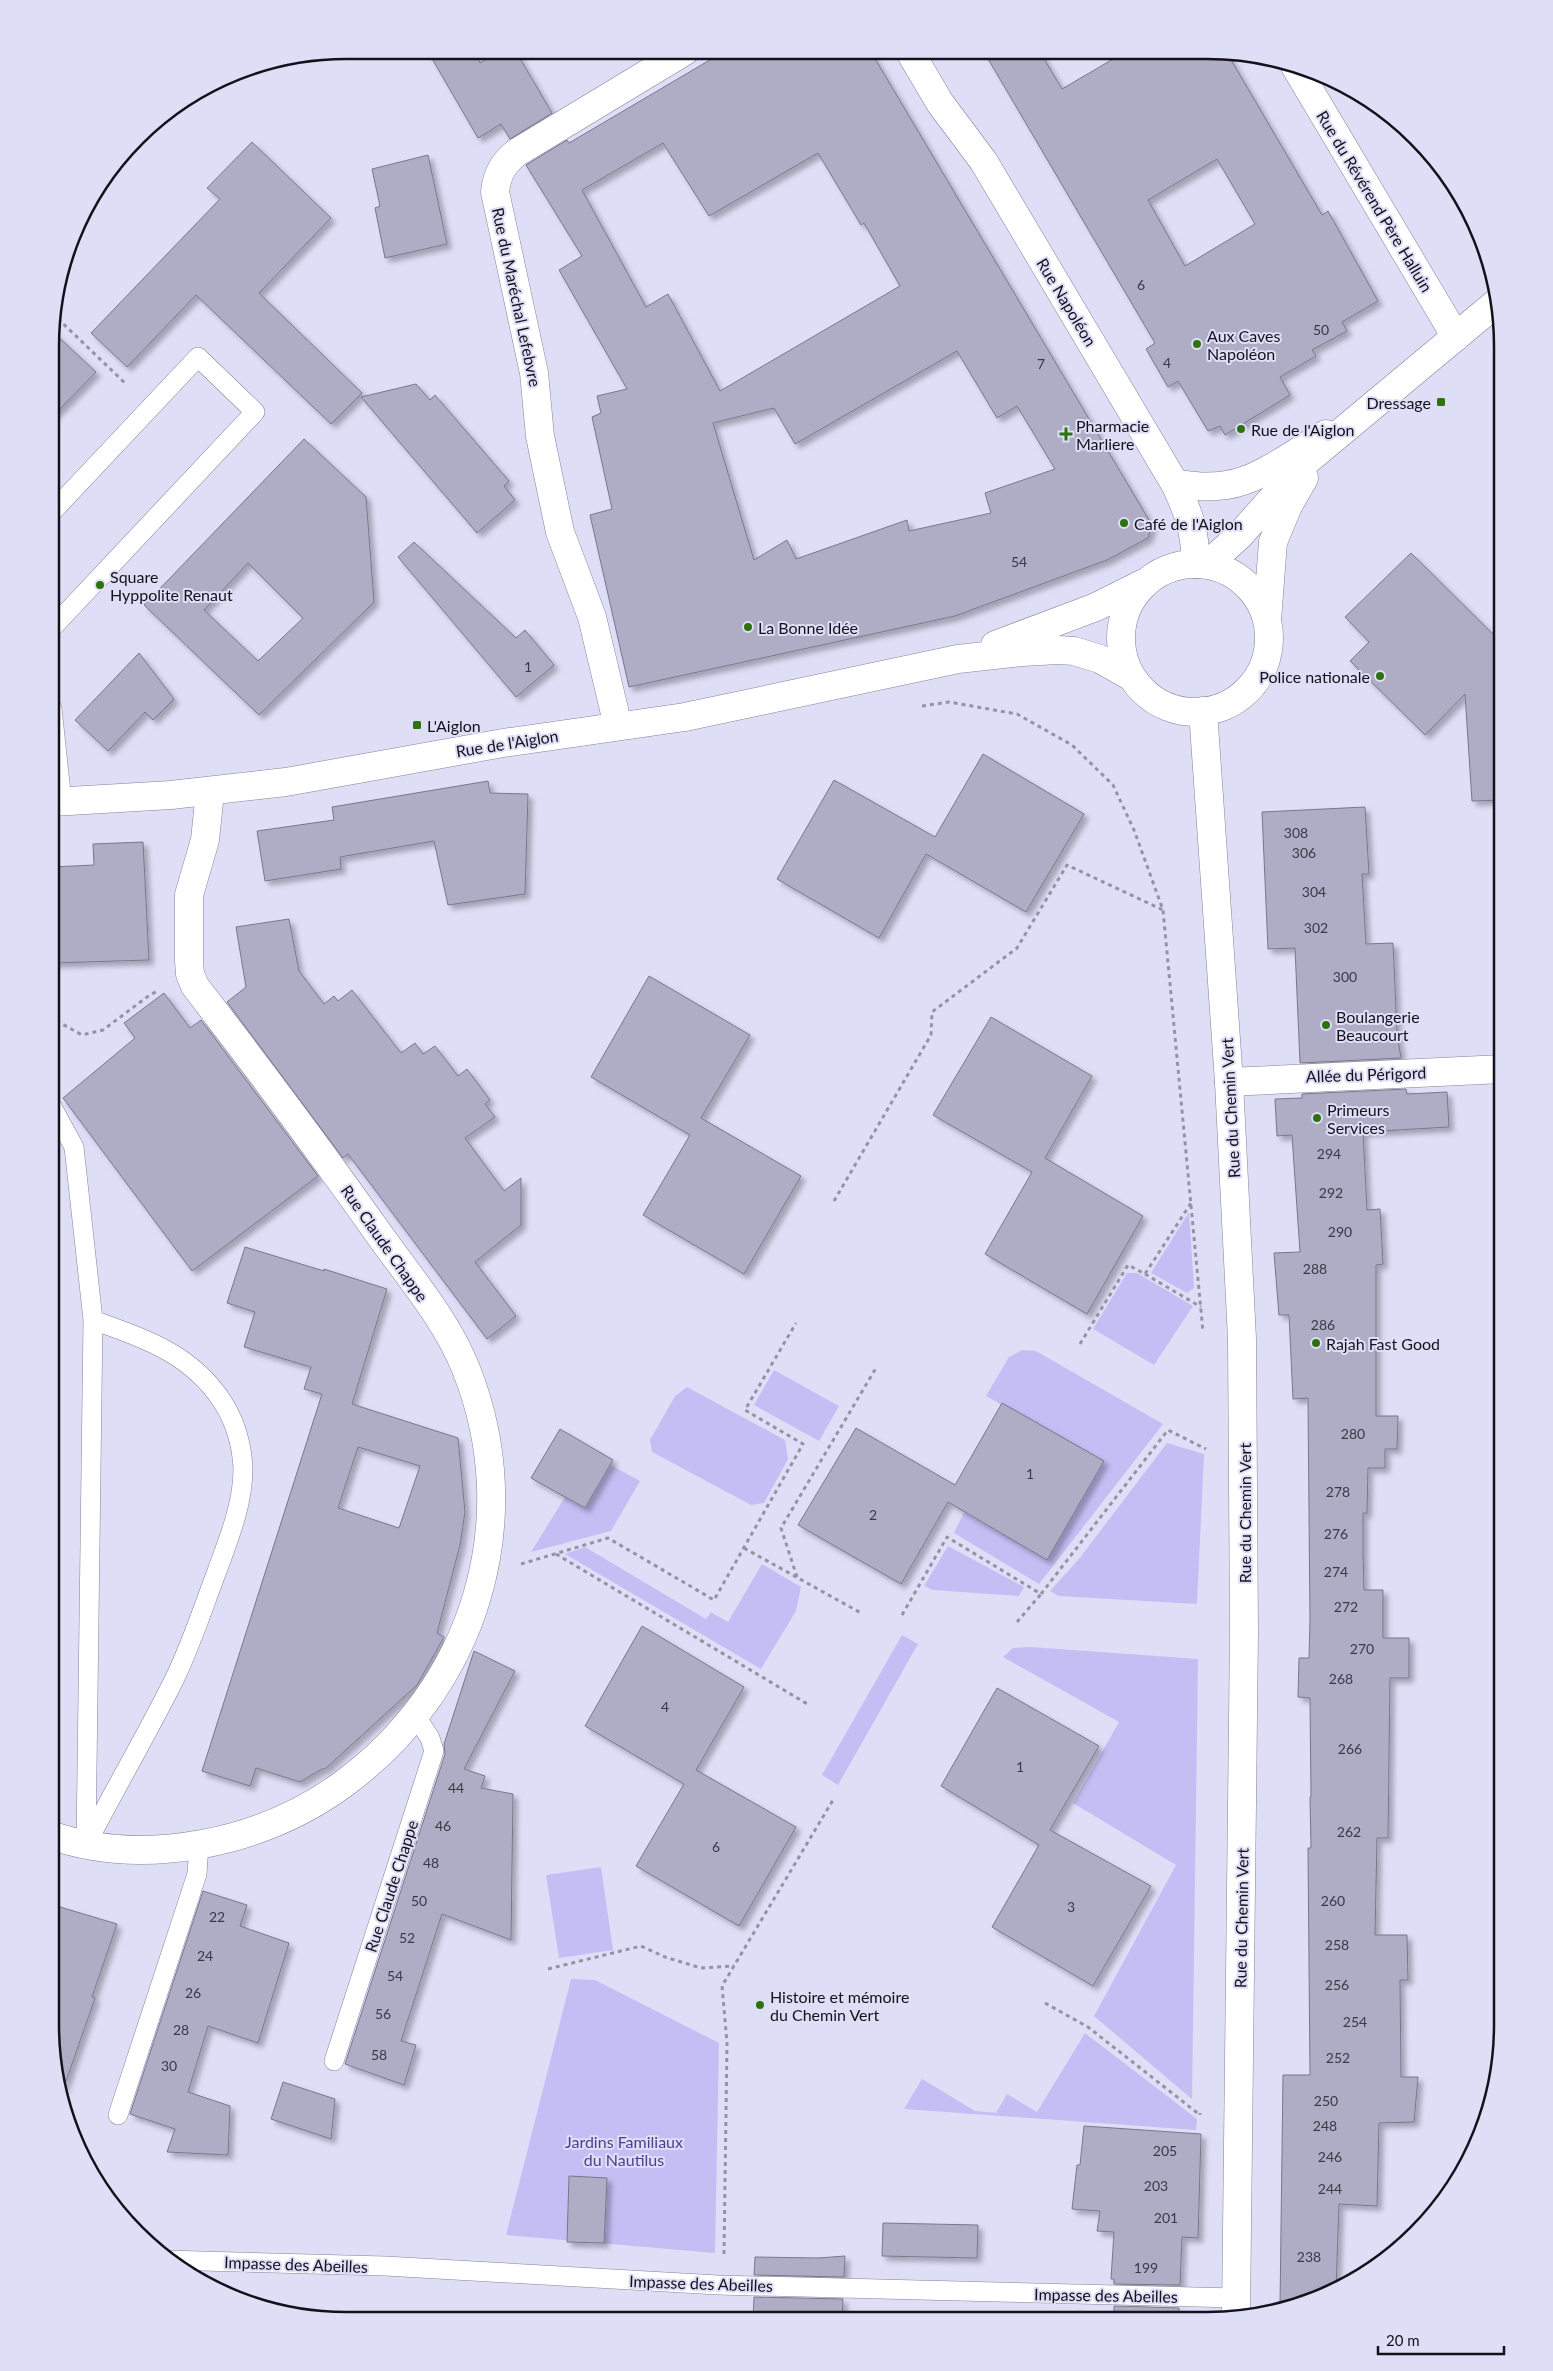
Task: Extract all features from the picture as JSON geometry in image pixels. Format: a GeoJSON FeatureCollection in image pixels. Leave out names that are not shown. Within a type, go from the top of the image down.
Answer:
{"type":"FeatureCollection","features":[{"type":"Feature","properties":{"kind":"street","name":"Rue du Maréchal Lefebvre"},"geometry":{"type":"LineString","coordinates":[[618,726],[592,617],[560,532],[540,436],[534,373],[497,206],[496,184],[497,177],[505,162],[516,152],[673,59]]}},
{"type":"Feature","properties":{"kind":"street","name":"Rue Napoléon"},"geometry":{"type":"LineString","coordinates":[[914,59],[940,103],[984,162],[1175,484],[1187,510],[1202,565]]}},
{"type":"Feature","properties":{"kind":"street","name":"Rue du Révérend Père Halluin"},"geometry":{"type":"LineString","coordinates":[[1300,74],[1456,337]]}},
{"type":"Feature","properties":{"kind":"street"},"geometry":{"type":"LineString","coordinates":[[1202,565],[1239,536],[1290,476],[1492,307]]}},
{"type":"Feature","properties":{"kind":"street"},"geometry":{"type":"LineString","coordinates":[[1175,484],[1201,487],[1227,485],[1252,477],[1366,411]]}},
{"type":"Feature","properties":{"kind":"street"},"geometry":{"type":"LineString","coordinates":[[1267,622],[1259,602],[1246,585],[1228,572],[1202,565],[1170,568],[1147,581],[1132,600],[1125,614],[1122,631],[1123,655],[1132,677],[1146,693],[1157,701],[1175,709],[1203,711],[1232,702],[1254,681],[1265,660],[1268,646],[1267,622],[1271,557],[1277,531],[1294,494],[1325,445]]}},
{"type":"Feature","properties":{"kind":"street","name":"Rue de l'Aiglon"},"geometry":{"type":"LineString","coordinates":[[958,659],[1096,607],[1147,581]]}},
{"type":"Feature","properties":{"kind":"street","name":"Rue de l'Aiglon"},"geometry":{"type":"LineString","coordinates":[[59,802],[210,792],[286,782],[413,758],[719,710],[958,659],[1022,652],[1074,651],[1100,659],[1132,677]]}},
{"type":"Feature","properties":{"kind":"street","name":"Rue du Chemin Vert"},"geometry":{"type":"LineString","coordinates":[[1203,711],[1229,1082],[1241,1300],[1244,1411],[1244,1642],[1236,2307]]}},
{"type":"Feature","properties":{"kind":"street","name":"Rue Claude Chappe"},"geometry":{"type":"LineString","coordinates":[[59,1837],[86,1844],[134,1849],[200,1844],[241,1835],[271,1824],[322,1799],[370,1763],[394,1740],[432,1693],[460,1646],[471,1618],[486,1559],[490,1520],[490,1471],[486,1442],[473,1387],[453,1341],[337,1175],[195,986],[190,974],[187,916],[188,895],[205,840],[210,792]]}},
{"type":"Feature","properties":{"kind":"street","name":"Allée du Périgord"},"geometry":{"type":"LineString","coordinates":[[1229,1082],[1494,1069]]}},
{"type":"Feature","properties":{"kind":"lane"},"geometry":{"type":"LineString","coordinates":[[59,505],[198,357],[256,412],[59,621]]}},
{"type":"Feature","properties":{"kind":"lane"},"geometry":{"type":"LineString","coordinates":[[59,1120],[74,1147],[93,1320],[86,1844]]}},
{"type":"Feature","properties":{"kind":"lane"},"geometry":{"type":"LineString","coordinates":[[86,1844],[174,1680],[188,1650],[234,1525],[240,1498],[243,1470],[241,1446],[233,1422],[222,1401],[206,1380],[169,1350],[93,1320]]}},
{"type":"Feature","properties":{"kind":"lane","name":"Rue Claude Chappe"},"geometry":{"type":"LineString","coordinates":[[334,2061],[434,1751],[430,1738],[415,1715]]}},
{"type":"Feature","properties":{"kind":"lane"},"geometry":{"type":"LineString","coordinates":[[118,2114],[197,1874],[200,1844]]}},
{"type":"Feature","properties":{"kind":"lane","name":"Impasse des Abeilles"},"geometry":{"type":"LineString","coordinates":[[181,2260],[385,2266],[724,2285],[1236,2307]]}},
{"type":"Feature","properties":{"kind":"path"},"geometry":{"type":"LineString","coordinates":[[60,320],[150,408]]}},
{"type":"Feature","properties":{"kind":"path"},"geometry":{"type":"LineString","coordinates":[[920,707],[949,702],[1017,714],[1072,745],[1113,785],[1134,830],[1163,910],[1203,1336]]}},
{"type":"Feature","properties":{"kind":"path"},"geometry":{"type":"LineString","coordinates":[[834,1201],[931,1035],[932,1012],[1017,948],[1067,865],[1163,910]]}},
{"type":"Feature","properties":{"kind":"path"},"geometry":{"type":"LineString","coordinates":[[59,1022],[82,1034],[103,1030],[147,996],[190,974]]}},
{"type":"Feature","properties":{"kind":"path"},"geometry":{"type":"LineString","coordinates":[[1145,1274],[1191,1202]]}},
{"type":"Feature","properties":{"kind":"path"},"geometry":{"type":"LineString","coordinates":[[1080,1344],[1128,1265],[1201,1307]]}},
{"type":"Feature","properties":{"kind":"path"},"geometry":{"type":"LineString","coordinates":[[482,1575],[608,1538],[714,1600],[803,1444],[745,1410],[796,1323]]}},
{"type":"Feature","properties":{"kind":"path"},"geometry":{"type":"LineString","coordinates":[[797,1578],[781,1528],[876,1368]]}},
{"type":"Feature","properties":{"kind":"path"},"geometry":{"type":"LineString","coordinates":[[1017,1622],[1041,1594],[1168,1430],[1211,1452],[1211,1442]]}},
{"type":"Feature","properties":{"kind":"path"},"geometry":{"type":"LineString","coordinates":[[902,1615],[947,1537],[1041,1594]]}},
{"type":"Feature","properties":{"kind":"path"},"geometry":{"type":"LineString","coordinates":[[744,1548],[861,1613]]}},
{"type":"Feature","properties":{"kind":"path"},"geometry":{"type":"LineString","coordinates":[[556,1554],[809,1705]]}},
{"type":"Feature","properties":{"kind":"path"},"geometry":{"type":"LineString","coordinates":[[724,2285],[727,2043],[722,1986],[832,1800]]}},
{"type":"Feature","properties":{"kind":"path"},"geometry":{"type":"LineString","coordinates":[[548,1969],[641,1946],[665,1957],[701,1968],[734,1966]]}},
{"type":"Feature","properties":{"kind":"path"},"geometry":{"type":"LineString","coordinates":[[1045,2003],[1088,2027],[1200,2115],[1200,2105]]}},
{"type":"Feature","properties":{"kind":"green space"},"geometry":{"type":"Polygon","coordinates":[[[1189,1212],[1194,1288],[1187,1293],[1151,1273],[1189,1212]]]}},
{"type":"Feature","properties":{"kind":"green space"},"geometry":{"type":"Polygon","coordinates":[[[1127,1273],[1137,1273],[1193,1306],[1154,1365],[1093,1329],[1127,1273]]]}},
{"type":"Feature","properties":{"kind":"green space"},"geometry":{"type":"Polygon","coordinates":[[[1022,1350],[1036,1351],[1163,1424],[1039,1584],[954,1533],[964,1512],[1047,1560],[1104,1462],[986,1396],[1009,1357],[1022,1350]]]}},
{"type":"Feature","properties":{"kind":"green space"},"geometry":{"type":"Polygon","coordinates":[[[774,1370],[839,1406],[819,1441],[754,1405],[774,1370]]]}},
{"type":"Feature","properties":{"kind":"green space"},"geometry":{"type":"Polygon","coordinates":[[[687,1387],[785,1440],[788,1459],[764,1503],[751,1505],[652,1452],[650,1440],[675,1396],[687,1387]]]}},
{"type":"Feature","properties":{"kind":"green space"},"geometry":{"type":"Polygon","coordinates":[[[1167,1443],[1204,1454],[1197,1604],[1059,1596],[1050,1591],[1079,1559],[1167,1443]]]}},
{"type":"Feature","properties":{"kind":"green space"},"geometry":{"type":"Polygon","coordinates":[[[611,1465],[640,1481],[611,1531],[531,1552],[565,1497],[585,1508],[611,1465]]]}},
{"type":"Feature","properties":{"kind":"green space"},"geometry":{"type":"Polygon","coordinates":[[[948,1546],[1024,1587],[1019,1596],[933,1590],[924,1586],[948,1546]]]}},
{"type":"Feature","properties":{"kind":"green space"},"geometry":{"type":"Polygon","coordinates":[[[585,1547],[706,1619],[711,1612],[728,1622],[762,1564],[801,1587],[796,1611],[761,1669],[565,1554],[585,1547]]]}},
{"type":"Feature","properties":{"kind":"green space"},"geometry":{"type":"Polygon","coordinates":[[[902,1635],[918,1644],[838,1785],[822,1775],[902,1635]]]}},
{"type":"Feature","properties":{"kind":"green space"},"geometry":{"type":"Polygon","coordinates":[[[1030,1647],[1198,1659],[1192,2099],[1094,2016],[1176,1865],[1073,1803],[1119,1722],[1003,1657],[1013,1648],[1030,1647]]]}},
{"type":"Feature","properties":{"kind":"green space"},"geometry":{"type":"Polygon","coordinates":[[[601,1867],[613,1950],[559,1958],[546,1875],[601,1867]]]}},
{"type":"Feature","properties":{"kind":"green space","name":"Jardins Familiaux du Nautilus"},"geometry":{"type":"Polygon","coordinates":[[[571,1979],[595,1980],[719,2043],[715,2253],[506,2235],[571,1979]]]}},
{"type":"Feature","properties":{"kind":"green space"},"geometry":{"type":"Polygon","coordinates":[[[1085,2033],[1197,2119],[1196,2130],[904,2109],[922,2079],[975,2111],[996,2113],[1007,2094],[1037,2112],[1085,2033]]]}},
{"type":"Feature","properties":{"kind":"building"},"geometry":{"type":"Polygon","coordinates":[[[432,59],[478,59],[480,63],[487,59],[520,59],[552,113],[510,139],[501,124],[478,138],[432,59]]]}},
{"type":"Feature","properties":{"kind":"building"},"geometry":{"type":"Polygon","coordinates":[[[711,59],[875,59],[1152,525],[1148,538],[1107,560],[955,616],[629,687],[590,515],[612,509],[592,417],[601,413],[597,396],[627,389],[559,270],[582,256],[526,165],[567,140],[569,143],[711,59]],[[663,143],[582,190],[646,307],[668,294],[720,391],[900,286],[864,223],[861,225],[818,153],[709,216],[663,143]],[[957,351],[795,444],[774,408],[713,423],[754,560],[787,540],[796,559],[907,520],[909,531],[991,513],[985,493],[1055,469],[1017,406],[997,418],[957,351]]]}},
{"type":"Feature","properties":{"kind":"building"},"geometry":{"type":"Polygon","coordinates":[[[988,59],[1044,59],[1062,89],[1113,59],[1231,60],[1322,215],[1328,211],[1378,301],[1342,322],[1347,331],[1312,350],[1316,356],[1280,377],[1290,395],[1225,435],[1220,426],[1208,431],[1178,381],[1168,387],[1146,349],[1155,343],[988,59]],[[1217,159],[1148,200],[1185,266],[1255,224],[1217,159]]]}},
{"type":"Feature","properties":{"kind":"building"},"geometry":{"type":"Polygon","coordinates":[[[252,142],[331,218],[259,293],[362,393],[331,424],[196,295],[127,367],[91,333],[220,199],[207,188],[252,142]]]}},
{"type":"Feature","properties":{"kind":"building"},"geometry":{"type":"Polygon","coordinates":[[[428,155],[447,244],[385,258],[375,208],[380,206],[372,169],[428,155]]]}},
{"type":"Feature","properties":{"kind":"building"},"geometry":{"type":"Polygon","coordinates":[[[59,338],[96,372],[59,410],[59,338]]]}},
{"type":"Feature","properties":{"kind":"building"},"geometry":{"type":"Polygon","coordinates":[[[416,384],[430,400],[435,395],[509,481],[504,486],[515,500],[477,533],[361,397],[416,384]]]}},
{"type":"Feature","properties":{"kind":"building"},"geometry":{"type":"Polygon","coordinates":[[[304,439],[366,497],[374,602],[259,715],[144,605],[304,439]],[[248,563],[204,610],[258,661],[303,618],[248,563]]]}},
{"type":"Feature","properties":{"kind":"building"},"geometry":{"type":"Polygon","coordinates":[[[414,542],[516,638],[525,630],[554,665],[516,697],[398,557],[414,542]]]}},
{"type":"Feature","properties":{"kind":"building"},"geometry":{"type":"Polygon","coordinates":[[[1411,553],[1494,635],[1494,800],[1472,801],[1465,694],[1425,735],[1350,661],[1369,642],[1345,617],[1411,553]]]}},
{"type":"Feature","properties":{"kind":"building"},"geometry":{"type":"Polygon","coordinates":[[[139,653],[174,699],[153,720],[145,712],[108,751],[75,720],[139,653]]]}},
{"type":"Feature","properties":{"kind":"building"},"geometry":{"type":"Polygon","coordinates":[[[983,754],[1084,814],[1026,912],[926,854],[879,938],[777,879],[834,780],[935,837],[983,754]]]}},
{"type":"Feature","properties":{"kind":"building"},"geometry":{"type":"Polygon","coordinates":[[[488,781],[490,793],[528,794],[525,894],[448,905],[434,841],[340,857],[341,869],[265,881],[257,831],[334,820],[332,807],[488,781]]]}},
{"type":"Feature","properties":{"kind":"building"},"geometry":{"type":"Polygon","coordinates":[[[1365,807],[1369,874],[1362,874],[1366,944],[1393,943],[1397,1033],[1401,1058],[1300,1063],[1295,948],[1268,949],[1262,812],[1365,807]]]}},
{"type":"Feature","properties":{"kind":"building"},"geometry":{"type":"Polygon","coordinates":[[[143,842],[149,960],[59,963],[59,867],[94,865],[93,844],[143,842]]]}},
{"type":"Feature","properties":{"kind":"building"},"geometry":{"type":"Polygon","coordinates":[[[289,919],[299,971],[324,1004],[334,996],[338,1001],[352,990],[401,1053],[415,1043],[423,1054],[435,1046],[458,1076],[467,1069],[490,1100],[485,1104],[495,1117],[465,1138],[504,1191],[521,1178],[521,1225],[475,1262],[516,1316],[487,1339],[348,1154],[343,1158],[227,1002],[246,987],[236,927],[289,919]]]}},
{"type":"Feature","properties":{"kind":"building"},"geometry":{"type":"Polygon","coordinates":[[[649,976],[750,1035],[701,1118],[801,1176],[744,1274],[643,1215],[690,1135],[591,1077],[649,976]]]}},
{"type":"Feature","properties":{"kind":"building"},"geometry":{"type":"Polygon","coordinates":[[[164,993],[190,1028],[201,1020],[318,1176],[192,1271],[63,1098],[135,1038],[124,1023],[164,993]]]}},
{"type":"Feature","properties":{"kind":"building"},"geometry":{"type":"Polygon","coordinates":[[[991,1017],[1092,1076],[1045,1158],[1143,1216],[1087,1314],[985,1254],[1032,1172],[933,1115],[991,1017]]]}},
{"type":"Feature","properties":{"kind":"building"},"geometry":{"type":"Polygon","coordinates":[[[1406,1089],[1407,1094],[1447,1092],[1449,1127],[1363,1132],[1367,1210],[1380,1209],[1383,1264],[1376,1265],[1376,1416],[1398,1416],[1397,1449],[1385,1449],[1385,1468],[1368,1468],[1367,1513],[1363,1513],[1364,1590],[1383,1590],[1383,1638],[1409,1638],[1409,1678],[1390,1678],[1388,1838],[1377,1838],[1375,1935],[1407,1935],[1408,1980],[1400,1980],[1401,2077],[1418,2077],[1414,2122],[1379,2123],[1377,2206],[1339,2204],[1336,2282],[1299,2297],[1280,2302],[1283,2075],[1310,2075],[1308,1848],[1311,1848],[1311,1797],[1310,1698],[1298,1697],[1299,1658],[1309,1658],[1308,1398],[1293,1399],[1289,1315],[1279,1315],[1274,1253],[1300,1252],[1292,1135],[1277,1136],[1275,1099],[1302,1098],[1302,1094],[1406,1089]]]}},
{"type":"Feature","properties":{"kind":"building"},"geometry":{"type":"Polygon","coordinates":[[[245,1247],[387,1289],[352,1404],[458,1438],[465,1512],[460,1545],[437,1633],[444,1637],[417,1685],[325,1769],[300,1782],[256,1768],[250,1786],[202,1771],[322,1394],[304,1389],[311,1367],[244,1347],[255,1312],[227,1303],[245,1247]],[[358,1447],[338,1508],[399,1528],[420,1466],[358,1447]]]}},
{"type":"Feature","properties":{"kind":"building"},"geometry":{"type":"Polygon","coordinates":[[[1002,1403],[1104,1461],[1047,1560],[948,1502],[901,1584],[798,1525],[856,1428],[955,1485],[1002,1403]]]}},
{"type":"Feature","properties":{"kind":"building"},"geometry":{"type":"Polygon","coordinates":[[[560,1429],[613,1460],[585,1508],[531,1478],[560,1429]]]}},
{"type":"Feature","properties":{"kind":"building"},"geometry":{"type":"Polygon","coordinates":[[[642,1626],[744,1687],[696,1770],[796,1827],[739,1926],[636,1866],[684,1784],[585,1726],[642,1626]]]}},
{"type":"Feature","properties":{"kind":"building"},"geometry":{"type":"Polygon","coordinates":[[[474,1651],[515,1671],[464,1769],[485,1776],[481,1788],[513,1794],[511,1940],[442,1914],[401,2041],[416,2045],[404,2085],[345,2064],[445,1754],[444,1744],[474,1651]]]}},
{"type":"Feature","properties":{"kind":"building"},"geometry":{"type":"Polygon","coordinates":[[[997,1688],[1099,1746],[1050,1830],[1151,1886],[1093,1986],[992,1927],[1039,1845],[941,1786],[997,1688]]]}},
{"type":"Feature","properties":{"kind":"building"},"geometry":{"type":"Polygon","coordinates":[[[203,1891],[247,1905],[240,1926],[289,1943],[258,2043],[208,2026],[188,2092],[230,2106],[228,2155],[167,2152],[175,2129],[130,2114],[203,1891]]]}},
{"type":"Feature","properties":{"kind":"building"},"geometry":{"type":"Polygon","coordinates":[[[59,1907],[117,1924],[92,1997],[95,1998],[65,2084],[59,2044],[59,1907]]]}},
{"type":"Feature","properties":{"kind":"building"},"geometry":{"type":"Polygon","coordinates":[[[283,2082],[335,2099],[331,2139],[271,2119],[283,2082]]]}},
{"type":"Feature","properties":{"kind":"building"},"geometry":{"type":"Polygon","coordinates":[[[1084,2126],[1201,2134],[1198,2238],[1182,2237],[1180,2285],[1114,2284],[1114,2279],[1111,2279],[1114,2232],[1097,2231],[1100,2211],[1072,2209],[1077,2165],[1080,2165],[1084,2126]]]}},
{"type":"Feature","properties":{"kind":"building"},"geometry":{"type":"Polygon","coordinates":[[[569,2176],[607,2178],[604,2243],[567,2242],[569,2176]]]}},
{"type":"Feature","properties":{"kind":"building"},"geometry":{"type":"Polygon","coordinates":[[[883,2223],[978,2225],[977,2258],[882,2256],[883,2223]]]}},
{"type":"Feature","properties":{"kind":"building"},"geometry":{"type":"Polygon","coordinates":[[[845,2256],[844,2277],[754,2275],[755,2257],[818,2258],[845,2256]]]}},
{"type":"Feature","properties":{"kind":"building"},"geometry":{"type":"Polygon","coordinates":[[[754,2297],[843,2299],[842,2312],[753,2312],[754,2297]]]}},
{"type":"Feature","properties":{"kind":"building"},"geometry":{"type":"Polygon","coordinates":[[[1114,2306],[1179,2308],[1179,2312],[1114,2312],[1114,2306]]]}},
{"type":"Feature","properties":{"kind":"place","name":"Aux Caves Napoléon"},"geometry":{"type":"Point","coordinates":[1197,344]}},
{"type":"Feature","properties":{"kind":"place","name":"Dressage"},"geometry":{"type":"Point","coordinates":[1441,402]}},
{"type":"Feature","properties":{"kind":"place","name":"Rue de l'Aiglon"},"geometry":{"type":"Point","coordinates":[1241,429]}},
{"type":"Feature","properties":{"kind":"place","name":"Pharmacie Marliere"},"geometry":{"type":"Point","coordinates":[1066,434]}},
{"type":"Feature","properties":{"kind":"place","name":"Café de l'Aiglon"},"geometry":{"type":"Point","coordinates":[1124,523]}},
{"type":"Feature","properties":{"kind":"place","name":"Square Hyppolite Renaut"},"geometry":{"type":"Point","coordinates":[100,585]}},
{"type":"Feature","properties":{"kind":"place","name":"La Bonne Idée"},"geometry":{"type":"Point","coordinates":[748,627]}},
{"type":"Feature","properties":{"kind":"place","name":"Police nationale"},"geometry":{"type":"Point","coordinates":[1380,676]}},
{"type":"Feature","properties":{"kind":"place","name":"L'Aiglon"},"geometry":{"type":"Point","coordinates":[417,725]}},
{"type":"Feature","properties":{"kind":"place","name":"Boulangerie Beaucourt"},"geometry":{"type":"Point","coordinates":[1326,1025]}},
{"type":"Feature","properties":{"kind":"place","name":"Primeurs Services"},"geometry":{"type":"Point","coordinates":[1317,1118]}},
{"type":"Feature","properties":{"kind":"place","name":"Rajah Fast Good"},"geometry":{"type":"Point","coordinates":[1316,1343]}},
{"type":"Feature","properties":{"kind":"place","name":"Histoire et mémoire du Chemin Vert"},"geometry":{"type":"Point","coordinates":[760,2005]}}]}
